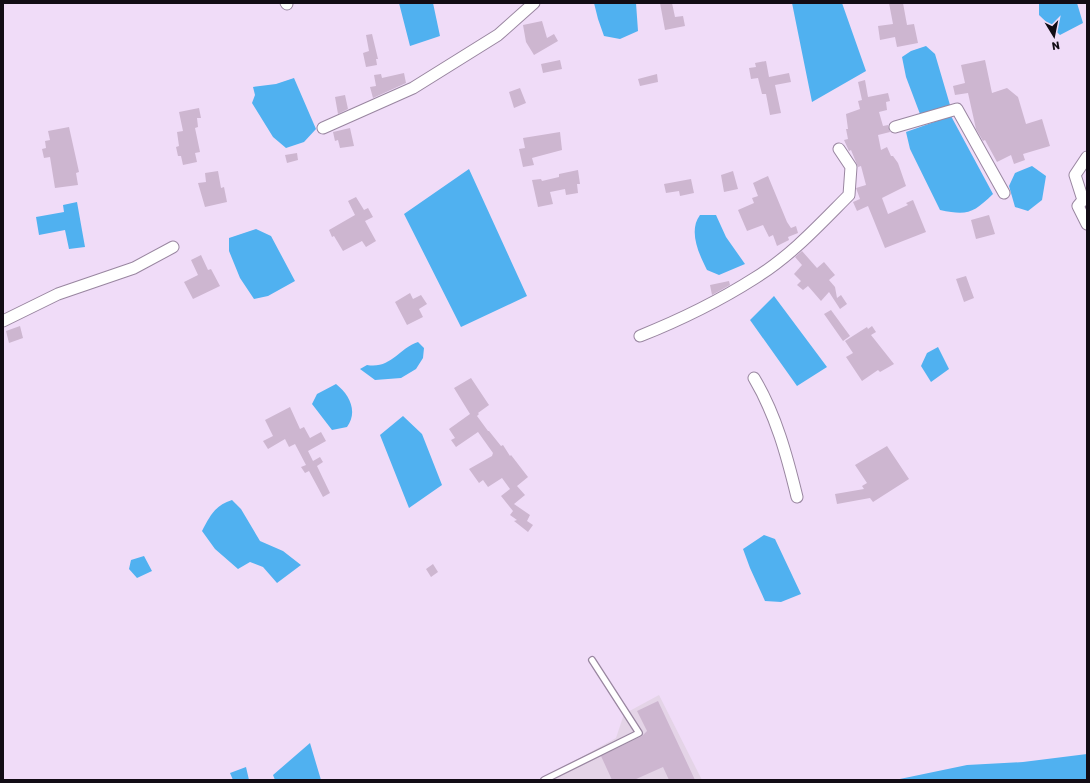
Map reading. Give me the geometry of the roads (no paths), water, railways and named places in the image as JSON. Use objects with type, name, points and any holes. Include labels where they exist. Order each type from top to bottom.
[{"type":"street","points":[[323,128],[413,88],[498,35],[534,3]]},
{"type":"street","points":[[895,127],[957,109],[1004,193]]},
{"type":"street","points":[[640,336],[682,319],[756,278],[801,242],[849,195],[851,167],[839,149]]},
{"type":"street","points":[[1087,157],[1075,175],[1083,200],[1078,206],[1087,224]]},
{"type":"street","points":[[3,321],[58,294],[134,268],[173,246]]},
{"type":"street","points":[[754,378],[771,412],[786,453],[797,497]]},
{"type":"lane","points":[[544,780],[639,733],[592,660]]},
{"type":"water","points":[[399,3],[433,3],[440,36],[410,46]]},
{"type":"water","points":[[594,3],[636,3],[638,31],[620,39],[604,36]]},
{"type":"water","points":[[792,3],[842,3],[866,71],[812,102]]},
{"type":"water","points":[[1039,3],[1077,3],[1083,23],[1060,35],[1039,15]]},
{"type":"water","points":[[926,46],[935,54],[950,105],[924,115],[920,114],[906,77],[902,57],[911,51]]},
{"type":"water","points":[[294,78],[316,129],[304,142],[286,148],[273,137],[252,103],[255,95],[253,87],[276,84]]},
{"type":"water","points":[[951,116],[993,194],[975,209],[964,213],[940,210],[910,149],[906,132]]},
{"type":"water","points":[[1032,166],[1046,176],[1042,200],[1028,211],[1015,207],[1009,186],[1015,173]]},
{"type":"water","points":[[469,169],[527,296],[461,327],[404,214]]},
{"type":"water","points":[[77,202],[85,247],[69,249],[65,230],[39,235],[36,217],[64,212],[63,205]]},
{"type":"water","points":[[700,215],[716,215],[726,237],[745,264],[719,275],[707,270],[698,250],[695,235],[695,228]]},
{"type":"water","points":[[256,229],[271,236],[295,281],[268,296],[254,299],[240,278],[229,251],[229,238]]},
{"type":"water","points":[[774,296],[827,367],[797,386],[750,320]]},
{"type":"water","points":[[418,342],[424,348],[423,358],[416,369],[401,378],[375,380],[360,369],[367,365],[382,364]]},
{"type":"water","points":[[938,347],[949,369],[931,382],[921,366],[927,353]]},
{"type":"water","points":[[336,384],[349,398],[352,416],[347,427],[332,430],[312,404],[317,394]]},
{"type":"water","points":[[403,416],[422,434],[442,485],[409,508],[380,435]]},
{"type":"water","points":[[232,500],[241,509],[260,541],[283,551],[301,565],[277,583],[263,567],[250,562],[238,569],[215,549],[202,531],[217,508]]},
{"type":"water","points":[[764,535],[775,539],[801,594],[781,602],[765,601],[743,549]]},
{"type":"water","points":[[144,556],[152,571],[137,578],[129,569],[131,560]]},
{"type":"water","points":[[310,743],[321,780],[275,780],[273,775]]},
{"type":"water","points":[[1087,754],[1087,780],[895,780],[967,765],[1023,762]]},
{"type":"water","points":[[246,767],[249,780],[233,780],[230,773]]}]
